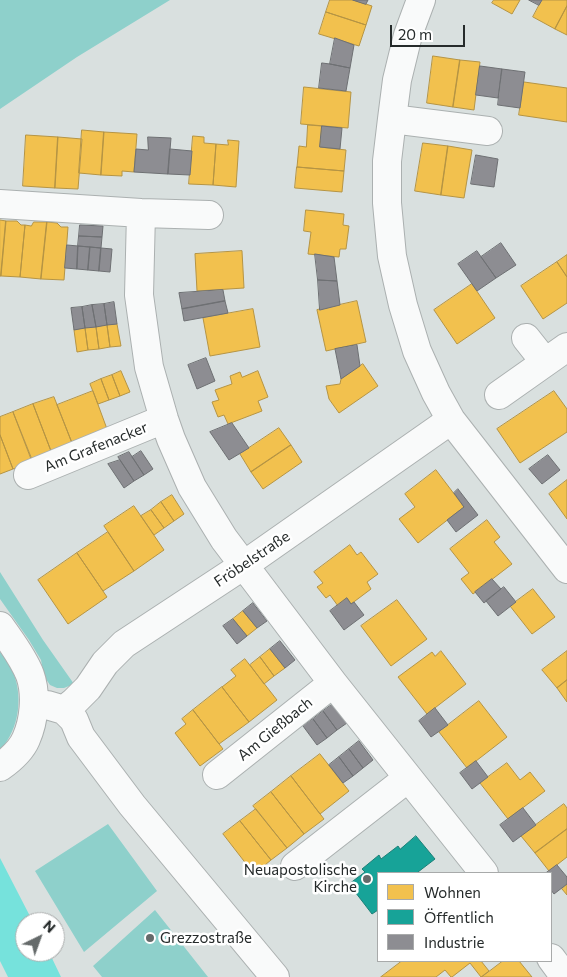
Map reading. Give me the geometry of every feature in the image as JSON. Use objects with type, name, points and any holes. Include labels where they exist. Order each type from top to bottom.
[{"type":"street","points":[[421,0],[408,35],[397,80],[387,170],[387,204],[392,256],[403,305],[418,351],[436,393],[455,426],[567,569]]},
{"type":"street","points":[[392,119],[488,131]]},
{"type":"street","points":[[0,204],[140,213],[210,215]]},
{"type":"street","name":"Am Grafenacker","points":[[140,213],[139,295],[149,368],[164,419],[192,487],[224,539],[244,565]]},
{"type":"street","points":[[499,395],[556,355],[526,338]]},
{"type":"street","name":"Am Grafenacker","points":[[28,474],[164,419]]},
{"type":"street","name":"Fröbelstraße","points":[[64,710],[88,688],[105,664],[124,644],[455,426]]},
{"type":"street","points":[[244,565],[333,683],[483,872]]},
{"type":"street","points":[[0,626],[22,658],[30,676],[34,705],[26,741],[12,759],[0,767]]},
{"type":"street","name":"Am Gießbach","points":[[217,775],[333,683]]},
{"type":"street","points":[[34,705],[50,705],[64,710],[74,720],[81,737],[152,830],[275,977]]},
{"type":"street","points":[[295,866],[408,778]]},
{"type":"street","points":[[552,959],[565,977]]},
{"type":"shaded area","points":[[0,0],[170,0],[77,57],[0,109]]},
{"type":"shaded area","points":[[0,572],[43,640],[74,684],[64,688],[57,688],[50,685],[44,676],[41,660],[0,599]]},
{"type":"shaded area","points":[[0,652],[10,666],[15,678],[19,699],[16,721],[12,732],[0,750]]},
{"type":"shaded area","name":"Grezzostraße","points":[[108,824],[157,891],[84,952],[65,921],[65,912],[60,912],[35,871]]},
{"type":"shaded area","points":[[0,858],[28,912],[15,912],[15,962],[54,962],[61,977],[8,977],[0,961]]},
{"type":"shaded area","name":"Grezzostraße","points":[[155,910],[208,977],[102,977],[93,966]]},
{"type":"building: Wohnen","points":[[330,0],[353,0],[372,6],[366,25],[326,12]]},
{"type":"building: Wohnen","points":[[494,0],[520,0],[512,14],[492,3]]},
{"type":"building: Wohnen","points":[[542,0],[567,0],[567,6],[555,29],[533,17]]},
{"type":"building: Wohnen","points":[[567,6],[567,35],[555,29]]},
{"type":"building: Wohnen","points":[[326,12],[366,25],[359,46],[319,34]]},
{"type":"building: Wohnen","points":[[433,56],[460,60],[453,107],[427,103]]},
{"type":"building: Wohnen","points":[[460,60],[480,62],[474,110],[453,107]]},
{"type":"building: Wohnen","points":[[524,82],[567,88],[567,122],[519,115]]},
{"type":"building: Wohnen","points":[[304,87],[351,92],[348,128],[301,124]]},
{"type":"building: Wohnen","points":[[308,125],[322,126],[320,147],[346,150],[344,171],[297,167],[299,146],[306,147]]},
{"type":"building: Wohnen","points":[[82,130],[104,132],[101,175],[79,173]]},
{"type":"building: Wohnen","points":[[104,132],[137,134],[134,172],[122,171],[122,176],[101,175]]},
{"type":"building: Wohnen","points":[[26,135],[58,137],[55,188],[23,186]]},
{"type":"building: Wohnen","points":[[193,136],[204,137],[204,143],[216,144],[213,185],[189,184]]},
{"type":"building: Wohnen","points":[[58,137],[82,139],[78,189],[55,188]]},
{"type":"building: Wohnen","points":[[228,140],[239,141],[236,187],[213,185],[216,144],[228,145]]},
{"type":"building: Wohnen","points":[[423,143],[448,146],[441,195],[415,191]]},
{"type":"building: Wohnen","points":[[448,146],[472,150],[464,198],[441,195]]},
{"type":"building: Wohnen","points":[[297,167],[344,171],[342,192],[295,188]]},
{"type":"building: Wohnen","points":[[306,210],[344,214],[343,225],[349,226],[346,249],[340,249],[339,257],[308,254],[311,232],[304,231]]},
{"type":"building: Wohnen","points":[[0,220],[6,221],[1,276],[0,276]]},
{"type":"building: Wohnen","points":[[6,221],[17,221],[21,225],[25,225],[20,277],[1,276]]},
{"type":"building: Wohnen","points":[[34,222],[47,222],[41,279],[20,277],[25,225],[31,226]]},
{"type":"building: Wohnen","points":[[47,222],[57,223],[61,227],[68,227],[64,280],[41,279]]},
{"type":"building: Wohnen","points":[[242,251],[244,288],[197,291],[195,254]]},
{"type":"building: Wohnen","points":[[567,255],[567,277],[557,262]]},
{"type":"building: Wohnen","points":[[557,262],[567,277],[567,303],[543,319],[521,286]]},
{"type":"building: Wohnen","points":[[472,284],[495,318],[457,344],[434,310]]},
{"type":"building: Wohnen","points":[[357,301],[366,342],[326,351],[317,310]]},
{"type":"building: Wohnen","points":[[253,309],[260,347],[210,356],[203,318]]},
{"type":"building: Wohnen","points":[[117,324],[121,346],[110,347],[107,325]]},
{"type":"building: Wohnen","points":[[107,325],[110,347],[99,349],[96,327]]},
{"type":"building: Wohnen","points":[[96,327],[99,349],[88,350],[85,328]]},
{"type":"building: Wohnen","points":[[85,328],[88,350],[77,352],[74,330]]},
{"type":"building: Wohnen","points":[[363,364],[378,386],[339,413],[329,399],[326,386],[340,384],[341,379]]},
{"type":"building: Wohnen","points":[[121,371],[130,392],[120,396],[112,375]]},
{"type":"building: Wohnen","points":[[258,371],[268,397],[258,401],[262,411],[228,424],[224,415],[218,417],[212,402],[219,400],[215,390],[232,384],[230,376],[240,372],[242,377]]},
{"type":"building: Wohnen","points":[[112,375],[120,396],[109,400],[101,379]]},
{"type":"building: Wohnen","points":[[101,379],[109,400],[98,404],[90,384]]},
{"type":"building: Wohnen","points":[[93,391],[107,429],[72,443],[57,405]]},
{"type":"building: Wohnen","points":[[554,391],[567,409],[567,432],[520,463],[497,429]]},
{"type":"building: Wohnen","points":[[54,397],[72,443],[51,451],[33,404]]},
{"type":"building: Wohnen","points":[[33,404],[51,451],[31,459],[13,412]]},
{"type":"building: Wohnen","points":[[13,412],[33,462],[13,469],[0,435],[0,417]]},
{"type":"building: Wohnen","points":[[279,428],[291,445],[251,472],[240,454]]},
{"type":"building: Wohnen","points":[[0,435],[13,469],[0,474]]},
{"type":"building: Wohnen","points":[[291,445],[302,462],[263,489],[251,472]]},
{"type":"building: Wohnen","points":[[436,470],[464,507],[418,543],[399,519],[415,507],[405,494]]},
{"type":"building: Wohnen","points":[[567,480],[567,519],[549,494]]},
{"type":"building: Wohnen","points":[[172,495],[184,514],[174,521],[161,502]]},
{"type":"building: Wohnen","points":[[161,502],[174,521],[164,528],[151,510]]},
{"type":"building: Wohnen","points":[[134,506],[164,550],[134,571],[104,526]]},
{"type":"building: Wohnen","points":[[151,510],[164,528],[154,535],[141,516]]},
{"type":"building: Wohnen","points":[[487,520],[500,537],[494,542],[512,564],[473,594],[461,579],[469,573],[450,549]]},
{"type":"building: Wohnen","points":[[108,532],[134,571],[103,591],[77,553]]},
{"type":"building: Wohnen","points":[[350,545],[357,555],[361,552],[378,574],[367,582],[371,589],[351,604],[347,598],[338,606],[330,595],[326,598],[317,587],[323,583],[314,572]]},
{"type":"building: Wohnen","points":[[77,553],[107,597],[68,624],[38,580]]},
{"type":"building: Wohnen","points":[[533,589],[555,617],[532,634],[510,606]]},
{"type":"building: Wohnen","points":[[397,600],[427,639],[391,666],[361,626]]},
{"type":"building: Wohnen","points":[[243,611],[257,628],[247,636],[233,619]]},
{"type":"building: Wohnen","points":[[270,649],[285,668],[274,676],[260,657]]},
{"type":"building: Wohnen","points":[[441,651],[466,684],[427,714],[398,677],[432,652],[435,656]]},
{"type":"building: Wohnen","points":[[567,651],[567,680],[557,688],[542,670]]},
{"type":"building: Wohnen","points":[[260,657],[274,676],[264,684],[250,665]]},
{"type":"building: Wohnen","points":[[245,659],[277,700],[249,722],[222,687],[236,676],[231,670]]},
{"type":"building: Wohnen","points":[[567,680],[567,702],[557,688]]},
{"type":"building: Wohnen","points":[[222,687],[249,722],[219,744],[193,710]]},
{"type":"building: Wohnen","points":[[479,701],[507,737],[467,768],[439,732]]},
{"type":"building: Wohnen","points":[[193,710],[223,749],[200,766],[175,733],[186,724],[182,719]]},
{"type":"building: Wohnen","points":[[320,754],[349,791],[320,814],[291,776]]},
{"type":"building: Wohnen","points":[[507,763],[520,780],[530,772],[545,791],[508,819],[480,783]]},
{"type":"building: Wohnen","points":[[291,776],[324,819],[304,834],[271,792]]},
{"type":"building: Wohnen","points":[[271,792],[304,834],[287,848],[253,806]]},
{"type":"building: Wohnen","points":[[564,804],[567,808],[567,829],[535,853],[521,836]]},
{"type":"building: Wohnen","points":[[256,809],[287,848],[271,860],[240,821]]},
{"type":"building: Wohnen","points":[[240,821],[271,860],[254,874],[223,834]]},
{"type":"building: Wohnen","points":[[567,829],[567,857],[549,871],[535,853]]},
{"type":"building: Wohnen","points":[[567,884],[567,895],[562,889]]},
{"type":"building: Wohnen","points":[[401,962],[482,962],[489,971],[481,977],[470,963],[452,977],[445,970],[436,977],[381,977]]},
{"type":"building: Wohnen","points":[[502,962],[520,962],[532,977],[482,977]]},
{"type":"building: Öffentlich","name":"Neuapostolische Kirche","points":[[416,836],[435,859],[418,872],[377,872],[377,911],[372,914],[349,884],[365,872],[362,869],[379,855],[381,859],[398,846],[400,849]]},
{"type":"building: Industrie","points":[[353,0],[368,0],[366,4]]},
{"type":"building: Industrie","points":[[529,0],[542,0],[539,5]]},
{"type":"building: Industrie","points":[[335,38],[354,45],[350,68],[330,64]]},
{"type":"building: Industrie","points":[[322,63],[350,68],[346,91],[319,88]]},
{"type":"building: Industrie","points":[[480,66],[502,69],[498,98],[476,95]]},
{"type":"building: Industrie","points":[[502,69],[525,72],[520,108],[498,105]]},
{"type":"building: Industrie","points":[[322,126],[342,128],[340,149],[320,147]]},
{"type":"building: Industrie","points":[[148,137],[171,138],[168,174],[134,172],[136,149],[148,150]]},
{"type":"building: Industrie","points":[[170,149],[192,151],[190,175],[168,174]]},
{"type":"building: Industrie","points":[[476,155],[498,159],[494,187],[471,184]]},
{"type":"building: Industrie","points":[[80,225],[103,226],[102,237],[79,236]]},
{"type":"building: Industrie","points":[[79,236],[102,237],[101,248],[78,246]]},
{"type":"building: Industrie","points":[[501,243],[516,265],[496,278],[481,257]]},
{"type":"building: Industrie","points":[[67,245],[78,246],[77,269],[65,268]]},
{"type":"building: Industrie","points":[[78,246],[90,247],[88,270],[77,269]]},
{"type":"building: Industrie","points":[[90,247],[101,248],[99,271],[88,270]]},
{"type":"building: Industrie","points":[[101,248],[112,249],[110,272],[99,271]]},
{"type":"building: Industrie","points":[[477,251],[496,278],[477,291],[458,264]]},
{"type":"building: Industrie","points":[[315,254],[334,257],[337,281],[318,280]]},
{"type":"building: Industrie","points":[[318,280],[337,281],[340,305],[320,310]]},
{"type":"building: Industrie","points":[[223,290],[225,301],[182,309],[179,293]]},
{"type":"building: Industrie","points":[[225,301],[228,313],[184,321],[182,309]]},
{"type":"building: Industrie","points":[[114,302],[117,324],[107,325],[104,304]]},
{"type":"building: Industrie","points":[[104,304],[107,325],[96,327],[92,305]]},
{"type":"building: Industrie","points":[[92,305],[96,327],[85,328],[82,307]]},
{"type":"building: Industrie","points":[[82,307],[85,328],[74,330],[71,308]]},
{"type":"building: Industrie","points":[[357,345],[360,366],[341,379],[335,349]]},
{"type":"building: Industrie","points":[[206,358],[215,381],[197,389],[188,365]]},
{"type":"building: Industrie","points":[[232,423],[249,448],[229,460],[210,432]]},
{"type":"building: Industrie","points":[[141,451],[153,469],[144,475],[132,457]]},
{"type":"building: Industrie","points":[[129,452],[144,475],[134,481],[118,457]]},
{"type":"building: Industrie","points":[[548,455],[560,470],[542,484],[529,469]]},
{"type":"building: Industrie","points":[[120,460],[134,481],[124,488],[108,464]]},
{"type":"building: Industrie","points":[[458,489],[478,515],[456,532],[447,520],[464,507],[454,493]]},
{"type":"building: Industrie","points":[[492,579],[501,589],[484,603],[475,592]]},
{"type":"building: Industrie","points":[[504,587],[516,602],[498,616],[486,601]]},
{"type":"building: Industrie","points":[[347,598],[351,604],[354,602],[364,615],[344,630],[330,611]]},
{"type":"building: Industrie","points":[[253,603],[267,621],[257,628],[243,611]]},
{"type":"building: Industrie","points":[[233,619],[247,636],[237,644],[223,626]]},
{"type":"building: Industrie","points":[[280,641],[295,660],[285,668],[270,649]]},
{"type":"building: Industrie","points":[[333,704],[347,723],[337,730],[323,711]]},
{"type":"building: Industrie","points":[[435,708],[448,725],[431,737],[419,721]]},
{"type":"building: Industrie","points":[[323,711],[337,730],[327,738],[313,719]]},
{"type":"building: Industrie","points":[[313,719],[327,738],[317,745],[303,726]]},
{"type":"building: Industrie","points":[[359,741],[373,760],[363,768],[349,749]]},
{"type":"building: Industrie","points":[[349,749],[363,768],[353,776],[339,757]]},
{"type":"building: Industrie","points":[[339,757],[353,776],[343,783],[329,765]]},
{"type":"building: Industrie","points":[[476,761],[488,777],[472,789],[460,773]]},
{"type":"building: Industrie","points":[[523,808],[536,825],[513,842],[500,825]]},
{"type":"building: Industrie","points":[[557,865],[567,877],[567,884],[554,894],[552,891],[552,872],[547,872]]},
{"type":"place","name":"Neuapostolische Kirche","points":[[367,879]]},
{"type":"place","name":"Grezzostraße","points":[[150,938]]}]
